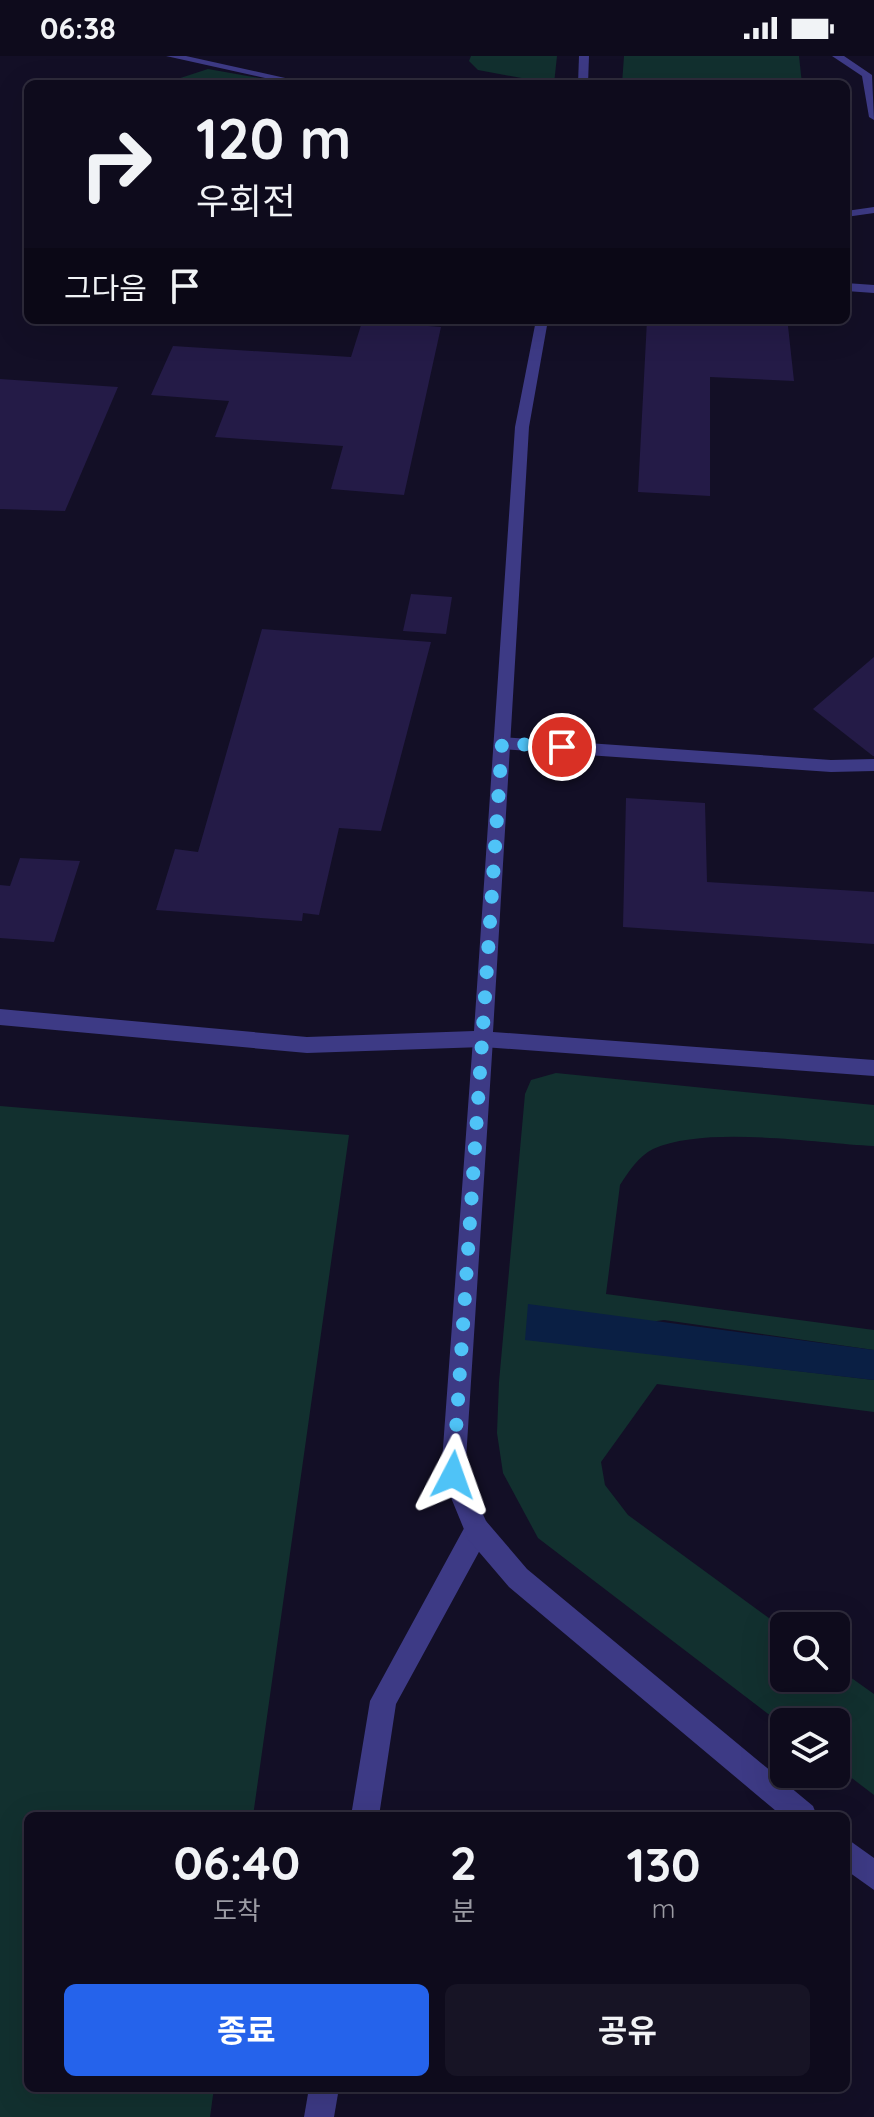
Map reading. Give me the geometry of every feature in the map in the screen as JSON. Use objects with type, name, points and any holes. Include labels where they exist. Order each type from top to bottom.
[{"type":"street","points":[[171,56],[288,80]]},
{"type":"street","points":[[583,80],[584,56]]},
{"type":"street","points":[[837,56],[867,75],[874,117]]},
{"type":"street","points":[[850,213],[874,210]]},
{"type":"street","points":[[850,287],[874,289]]},
{"type":"street","points":[[541,324],[522,427],[453,1475],[477,1530],[518,1578],[798,1812]]},
{"type":"street","points":[[502,743],[831,766],[874,765]]},
{"type":"street","points":[[0,1017],[307,1045],[483,1039],[874,1068]]},
{"type":"street","points":[[366,1812],[383,1701],[477,1530]]},
{"type":"street","points":[[850,1855],[874,1876]]},
{"type":"street","points":[[319,2117],[323,2092]]},
{"type":"green space","points":[[471,56],[557,56],[554,80],[532,80],[478,70],[469,61]]},
{"type":"green space","points":[[624,56],[799,56],[802,80],[622,80]]},
{"type":"green space","points":[[208,69],[265,79],[256,80],[174,80]]},
{"type":"green space","points":[[556,1073],[874,1105],[874,1146],[731,1137],[675,1142],[648,1152],[620,1185],[606,1294],[874,1330],[874,1350],[664,1320],[525,1339],[874,1380],[874,1412],[657,1384],[601,1462],[605,1485],[628,1515],[770,1619],[770,1692],[850,1692],[850,1677],[874,1694],[874,1795],[850,1777],[850,1708],[770,1708],[770,1715],[538,1538],[503,1473],[497,1433],[499,1382],[525,1094],[531,1080]]},
{"type":"green space","points":[[0,1106],[349,1135],[254,1812],[24,1812],[24,2092],[213,2092],[210,2117],[0,2117]]},
{"type":"water","points":[[528,1304],[874,1350],[874,1380],[525,1340]]},
{"type":"building","points":[[361,324],[441,327],[404,495],[331,489],[343,446],[215,437],[229,401],[151,395],[173,346],[351,357]]},
{"type":"building","points":[[647,324],[788,326],[794,381],[710,377],[710,496],[638,492]]},
{"type":"building","points":[[0,379],[118,387],[65,511],[0,509]]},
{"type":"building","points":[[411,594],[452,597],[446,634],[403,631]]},
{"type":"building","points":[[262,629],[431,642],[381,831],[339,828],[319,915],[303,913],[302,921],[156,910],[175,849],[198,852]]},
{"type":"building","points":[[874,657],[874,756],[873,756],[813,709]]},
{"type":"building","points":[[626,798],[705,803],[707,882],[874,892],[874,944],[623,927]]},
{"type":"building","points":[[20,858],[80,861],[54,942],[0,938],[0,885],[10,886]]},
{"type":"route","points":[[453,1475],[502,743],[562,747]]}]
